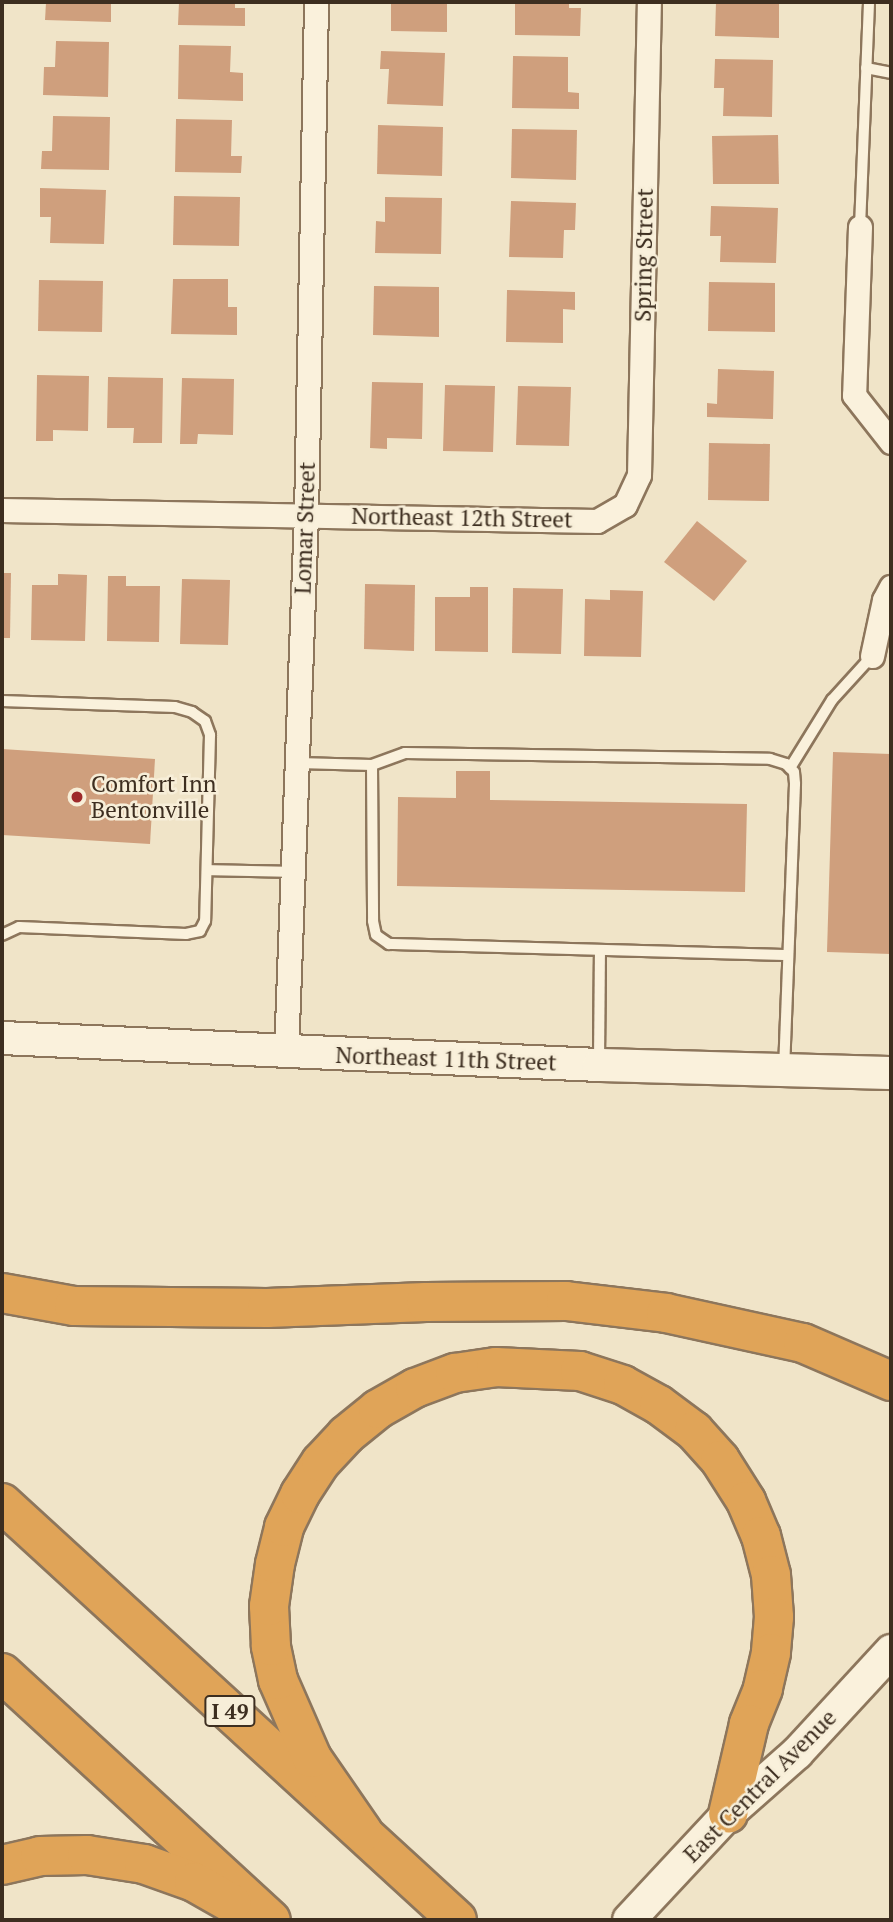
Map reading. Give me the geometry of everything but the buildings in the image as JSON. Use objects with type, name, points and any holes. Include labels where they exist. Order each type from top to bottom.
[{"type":"highway","points":[[2,1293],[74,1306],[267,1308],[426,1301],[566,1301],[666,1313],[803,1342],[891,1381]]},
{"type":"highway","points":[[363,1832],[312,1758],[278,1680],[271,1646],[269,1606],[284,1527],[300,1494],[321,1462],[346,1435],[378,1409],[415,1388],[455,1373],[495,1367],[580,1371],[623,1385],[659,1405],[694,1431],[720,1460],[746,1501],[761,1536],[771,1575],[774,1617],[771,1653],[763,1689],[749,1724],[728,1814]]},
{"type":"highway","name":"I 49","points":[[2,1503],[457,1920]]},
{"type":"highway","points":[[2,1672],[271,1920]]},
{"type":"highway","points":[[2,1865],[40,1856],[75,1856],[144,1864],[194,1882],[260,1920]]},
{"type":"street","name":"Lomar Street","points":[[286,1053],[306,515],[316,2]]},
{"type":"street","name":"Spring Street","points":[[625,505],[639,475],[649,2]]},
{"type":"street","points":[[860,227],[854,395],[891,442]]},
{"type":"street","name":"Northeast 12th Street","points":[[2,510],[597,521],[625,505]]},
{"type":"street","points":[[872,656],[884,600],[891,587]]},
{"type":"street","name":"Northeast 11th Street","points":[[2,1038],[286,1053],[891,1073]]},
{"type":"street","name":"East Central Avenue","points":[[629,1920],[728,1814],[797,1753],[891,1651]]},
{"type":"lane","points":[[860,227],[869,2]]},
{"type":"lane","points":[[866,68],[891,73]]},
{"type":"lane","points":[[790,768],[832,700],[872,656]]},
{"type":"lane","points":[[2,701],[175,707],[192,712],[205,721],[210,735],[205,921],[200,931],[187,934],[19,927],[2,935]]},
{"type":"lane","points":[[298,763],[372,765],[405,753],[770,759],[790,768],[795,784],[784,1069]]},
{"type":"lane","points":[[372,765],[373,921],[376,935],[388,944],[788,955]]},
{"type":"lane","points":[[207,870],[293,872]]},
{"type":"lane","points":[[599,1065],[600,950]]},
{"type":"place","name":"Comfort Inn Bentonville","points":[[77,797]]}]
